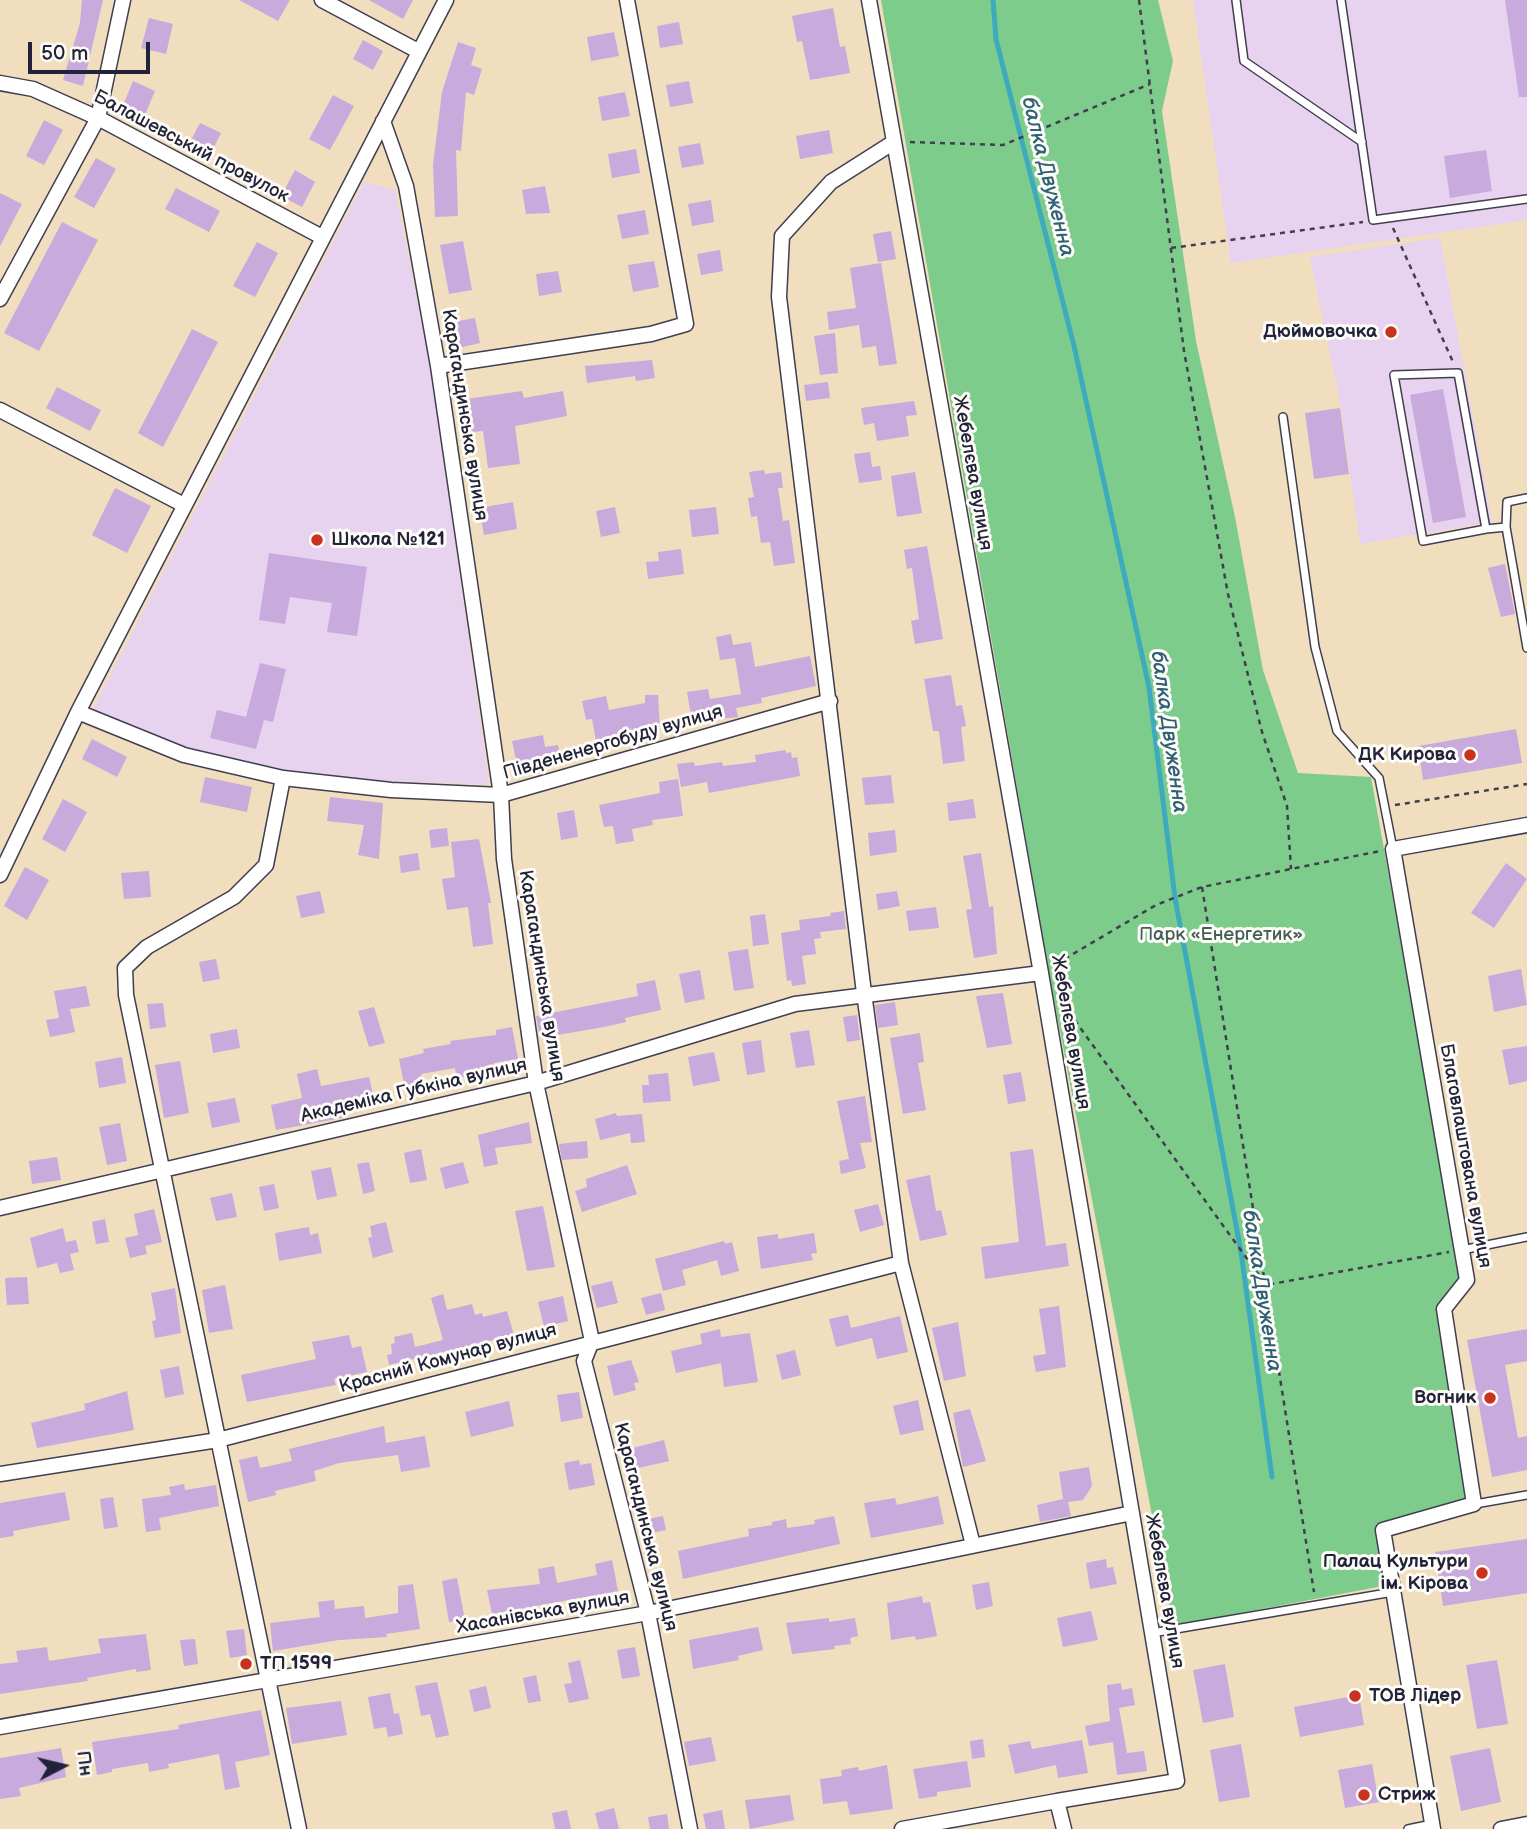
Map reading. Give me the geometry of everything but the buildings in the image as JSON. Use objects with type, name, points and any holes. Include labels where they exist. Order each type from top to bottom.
[{"type":"street","points":[[0,299],[98,118],[123,0]]},
{"type":"street","points":[[322,0],[418,51]]},
{"type":"street","points":[[0,875],[78,712],[321,237],[446,0]]},
{"type":"street","points":[[438,366],[650,334],[686,324],[627,0]]},
{"type":"street","name":"Жебелєва вулиця","points":[[869,0],[1041,973],[1177,1781],[1058,1801]]},
{"type":"street","name":"Балашевський провулок","points":[[0,83],[33,89],[98,118],[321,237]]},
{"type":"street","name":"Карагандинська вулиця","points":[[383,121],[405,186],[438,366],[501,795],[503,859],[536,1083],[592,1341],[584,1361],[648,1613],[691,1829]]},
{"type":"street","points":[[894,142],[831,182],[782,236],[779,297],[864,993],[901,1263],[973,1545]]},
{"type":"street","points":[[0,410],[184,505]]},
{"type":"street","name":"Південенергобуду вулиця","points":[[78,712],[184,755],[283,778],[391,790],[501,795],[830,701]]},
{"type":"street","points":[[283,778],[266,865],[234,897],[148,947],[125,968],[126,995],[299,1829]]},
{"type":"street","points":[[1393,849],[1527,825]]},
{"type":"street","name":"Благовлаштована вулиця","points":[[1393,849],[1467,1280],[1444,1309],[1474,1504]]},
{"type":"street","name":"Академіка Губкіна вулиця","points":[[0,1208],[536,1083],[795,1004],[864,993],[1041,973]]},
{"type":"street","name":"Красний Комунар вулиця","points":[[0,1474],[218,1440],[901,1263]]},
{"type":"street","points":[[1433,1827],[1383,1530],[1474,1504]]},
{"type":"street","name":"Хасанівська вулиця","points":[[0,1727],[269,1682],[648,1613],[1132,1513]]},
{"type":"street","points":[[902,1829],[1058,1801],[1064,1829]]},
{"type":"street","points":[[1501,1829],[1527,1824]]},
{"type":"lane","points":[[1236,0],[1244,61],[1362,142]]},
{"type":"lane","points":[[1341,0],[1373,220],[1527,199]]},
{"type":"lane","points":[[1486,528],[1458,373],[1394,375],[1423,541],[1486,528],[1506,527]]},
{"type":"lane","points":[[1283,417],[1315,647],[1338,731],[1379,778],[1393,849]]},
{"type":"lane","points":[[1527,498],[1507,502],[1506,527],[1527,648]]},
{"type":"lane","points":[[1461,1250],[1527,1237]]},
{"type":"lane","points":[[1474,1504],[1527,1495]]},
{"type":"lane","points":[[1152,1633],[1394,1592]]},
{"type":"lane","points":[[1408,1829],[1433,1827]]},
{"type":"path","points":[[1139,0],[1184,351],[1228,594],[1262,732],[1287,806],[1291,869]]},
{"type":"path","points":[[894,142],[1003,145],[1150,83]]},
{"type":"path","points":[[1389,218],[1458,373]]},
{"type":"path","points":[[1171,248],[1373,220]]},
{"type":"path","points":[[1385,806],[1527,784]]},
{"type":"path","points":[[1041,973],[1156,905],[1202,887],[1393,849]]},
{"type":"path","points":[[1202,887],[1317,1605]]},
{"type":"path","points":[[1057,996],[1266,1285]]},
{"type":"path","points":[[1266,1285],[1461,1250]]},
{"type":"shaded area","points":[[1193,0],[1527,0],[1527,220],[1231,263]]},
{"type":"shaded area","name":"Школа №121","points":[[364,182],[395,190],[431,369],[489,784],[391,782],[284,771],[184,749],[92,711]]},
{"type":"shaded area","name":"Дюймовочка","points":[[1440,238],[1492,522],[1360,544],[1341,407],[1310,257]]},
{"type":"green space","name":"Парк «Енергетик»","points":[[881,0],[1158,0],[1173,61],[1162,111],[1196,341],[1235,517],[1263,670],[1298,773],[1371,777],[1461,1278],[1440,1307],[1469,1501],[1379,1527],[1388,1585],[1173,1626],[1049,973]]},
{"type":"waterway","name":"балка Двуженна","points":[[993,0],[996,39],[1074,346],[1149,687],[1175,898],[1241,1252],[1272,1477]]},
{"type":"place","name":"Дюймовочка","points":[[1391,332]]},
{"type":"place","name":"Школа №121","points":[[317,540]]},
{"type":"place","name":"ДК Кирова","points":[[1470,755]]},
{"type":"place","name":"Вогник","points":[[1490,1398]]},
{"type":"place","name":"Палац Культури ім. Кірова","points":[[1482,1573]]},
{"type":"place","name":"ТП 1599","points":[[246,1664]]},
{"type":"place","name":"ТОВ Лідер","points":[[1355,1696]]},
{"type":"place","name":"Стриж","points":[[1364,1795]]}]
